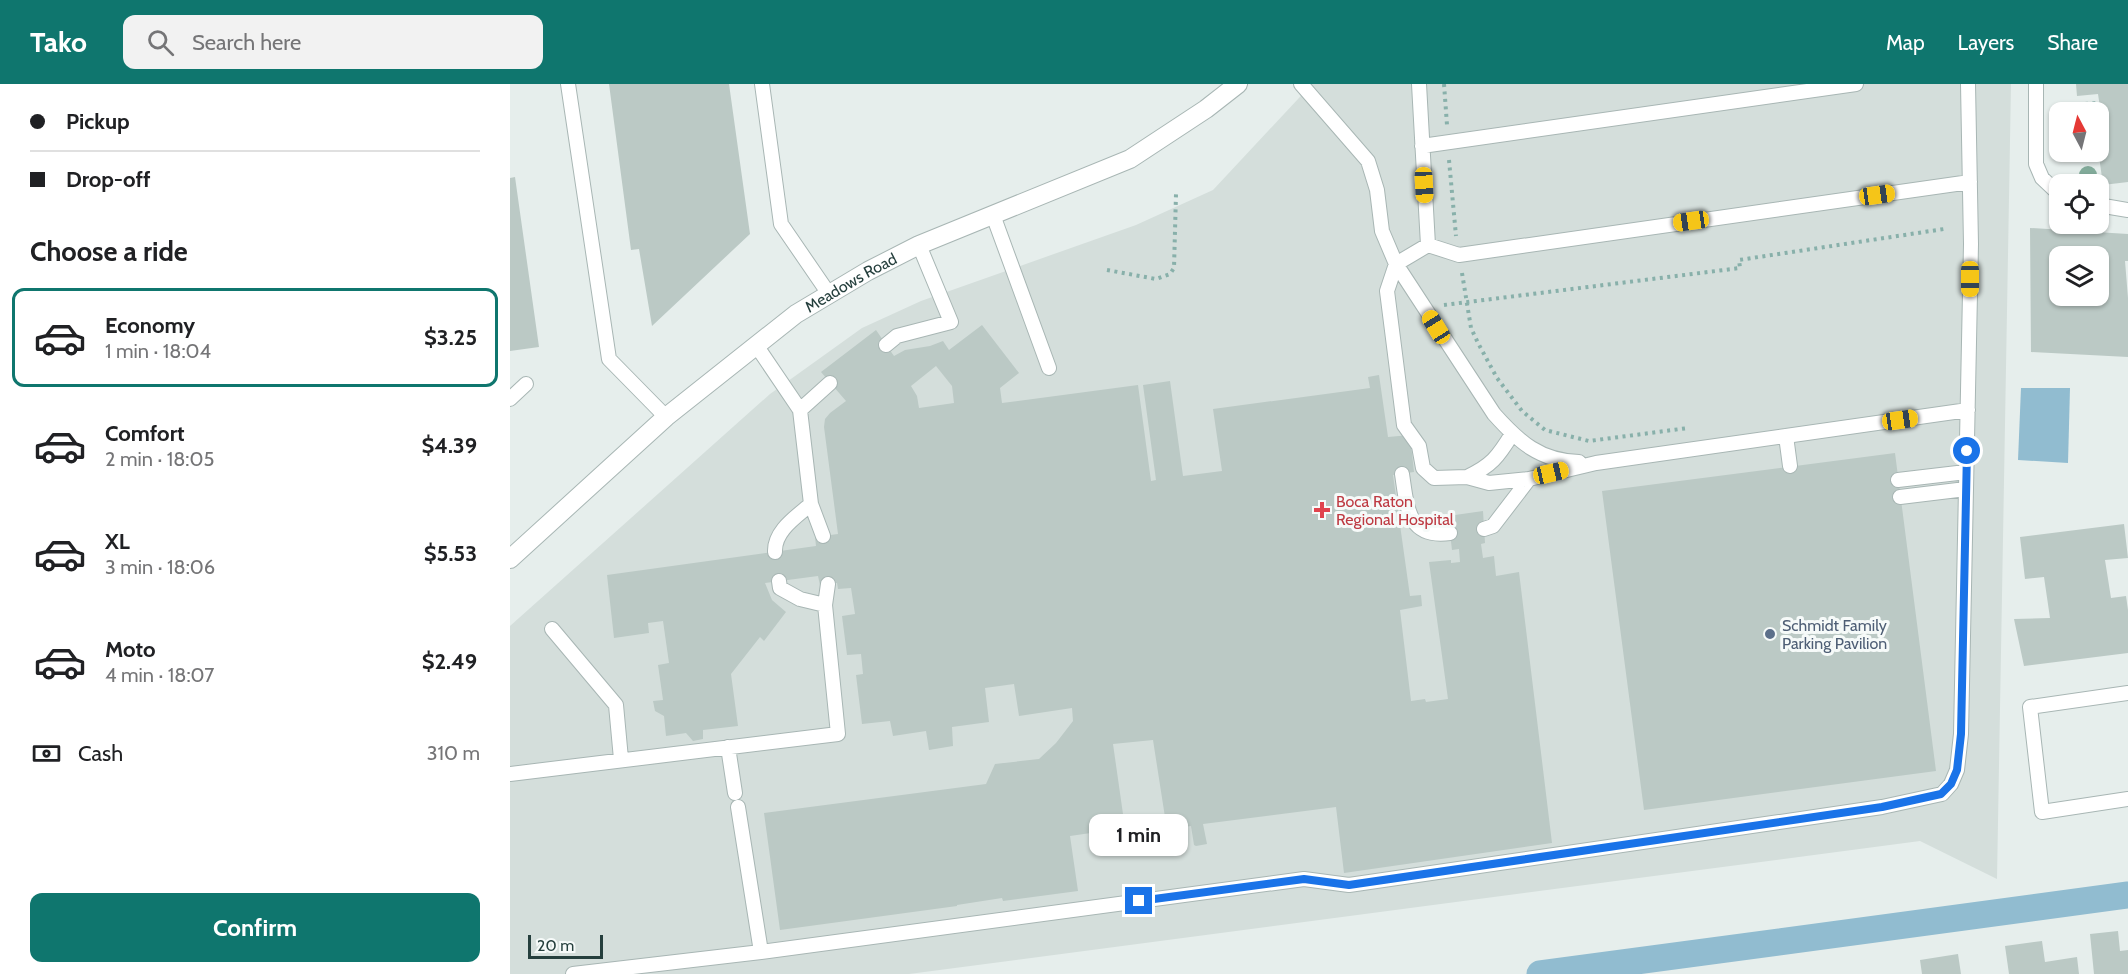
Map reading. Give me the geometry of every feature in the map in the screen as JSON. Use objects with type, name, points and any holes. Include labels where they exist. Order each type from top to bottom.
[{"type":"street","name":"Meadows Road","points":[[510,559],[666,417],[796,314],[919,245],[1130,159],[1206,109],[1238,84]]},
{"type":"lane","points":[[568,84],[609,359],[666,417]]},
{"type":"lane","points":[[762,84],[781,224],[829,294]]},
{"type":"lane","points":[[1301,84],[1368,161],[1377,190],[1382,231],[1396,264],[1494,414],[1512,435],[1536,453],[1563,462],[1596,463]]},
{"type":"lane","points":[[1419,84],[1428,245]]},
{"type":"lane","points":[[1422,146],[1781,89],[1856,84]]},
{"type":"lane","points":[[573,974],[761,952],[1304,879],[1349,885],[1871,808],[1941,794],[1951,784],[1957,770],[1961,734],[1971,244],[1968,84]]},
{"type":"lane","points":[[2036,84],[2036,164],[2042,178],[2049,185]]},
{"type":"lane","points":[[1968,410],[1596,463],[1529,479],[1490,483],[1467,477],[1434,478],[1423,468],[1419,446],[1401,431],[1387,291],[1396,264],[1428,245],[1459,255],[1970,182]]},
{"type":"lane","points":[[2109,207],[2128,210]]},
{"type":"lane","points":[[993,215],[1049,368]]},
{"type":"lane","points":[[886,345],[897,336],[951,322],[919,245]]},
{"type":"lane","points":[[756,345],[800,411],[811,504],[823,536]]},
{"type":"lane","points":[[800,411],[830,383]]},
{"type":"lane","points":[[510,399],[526,384]]},
{"type":"lane","points":[[1467,477],[1493,462],[1512,435]]},
{"type":"lane","points":[[1786,436],[1790,466]]},
{"type":"lane","points":[[1898,480],[1966,472]]},
{"type":"lane","points":[[1402,474],[1408,509],[1416,525],[1429,534],[1450,533]]},
{"type":"lane","points":[[1484,529],[1493,526],[1529,479]]},
{"type":"lane","points":[[1900,497],[1966,489]]},
{"type":"lane","points":[[775,552],[775,545],[783,528],[811,504]]},
{"type":"lane","points":[[780,581],[780,588],[800,599],[825,605]]},
{"type":"lane","points":[[510,774],[838,734],[825,605],[828,584]]},
{"type":"lane","points":[[552,629],[615,705],[621,759]]},
{"type":"lane","points":[[2128,693],[2030,707],[2042,812],[2128,799]]},
{"type":"lane","points":[[728,747],[761,952]]},
{"type":"path","points":[[1444,84],[1450,193],[1472,328],[1497,378],[1522,411],[1545,430],[1589,441],[1691,428]]},
{"type":"path","points":[[2036,107],[2049,106]]},
{"type":"path","points":[[1107,270],[1155,279],[1170,274],[1174,268],[1176,194]]},
{"type":"path","points":[[1423,307],[1740,268],[1739,260],[1944,229]]},
{"type":"shaded area","name":"Boca Raton Regional Hospital","points":[[1312,84],[2011,84],[1997,879],[1920,841],[909,974],[510,974],[510,626],[770,394],[862,328],[921,301],[1136,225],[1213,190]]},
{"type":"water","points":[[2021,388],[2070,388],[2068,463],[2018,460]]},
{"type":"building","points":[[609,84],[729,84],[750,234],[652,326],[639,249],[631,250]]},
{"type":"building","points":[[2076,84],[2128,84],[2128,182],[2109,184],[2109,174],[2101,174],[2100,162],[2109,162],[2109,102],[2099,102],[2098,94],[2077,96]]},
{"type":"building","points":[[515,177],[539,347],[510,351],[510,178]]},
{"type":"building","points":[[2030,228],[2049,229],[2049,234],[2128,234],[2128,261],[2125,261],[2128,298],[2128,357],[2031,352]]},
{"type":"building","name":"Boca Raton Regional Hospital","points":[[982,325],[1019,373],[1000,388],[1002,403],[1138,385],[1151,481],[1156,480],[1143,385],[1170,381],[1183,476],[1222,471],[1213,409],[1370,388],[1368,377],[1379,375],[1388,437],[1410,435],[1414,472],[1393,475],[1410,596],[1421,595],[1422,606],[1400,610],[1411,701],[1425,699],[1426,702],[1448,699],[1429,562],[1451,560],[1451,563],[1460,562],[1459,549],[1452,550],[1448,516],[1483,511],[1485,543],[1481,544],[1483,558],[1494,556],[1496,576],[1519,572],[1552,843],[1344,873],[1336,807],[1203,824],[1207,844],[1196,846],[1191,826],[1167,830],[1153,740],[1113,744],[1125,828],[1070,836],[1078,891],[1003,901],[1002,898],[780,930],[764,813],[986,784],[995,764],[1039,759],[1056,743],[1073,721],[1072,708],[1019,716],[1014,684],[985,688],[989,722],[952,727],[953,746],[929,750],[926,731],[893,736],[890,721],[862,724],[856,675],[863,674],[861,654],[847,655],[842,616],[855,614],[851,588],[838,589],[837,583],[820,585],[818,576],[765,583],[772,600],[786,612],[764,641],[760,637],[731,674],[738,726],[703,730],[703,739],[693,741],[686,733],[666,736],[664,716],[655,711],[653,701],[663,700],[658,665],[669,663],[663,621],[648,623],[649,633],[614,638],[607,575],[816,546],[815,537],[838,534],[824,427],[825,419],[830,413],[846,401],[821,372],[876,330],[894,356],[905,350],[930,346],[943,341],[949,350]],"holes":[[[936,366],[952,386],[954,403],[919,408],[917,396],[911,386]]]},
{"type":"building","name":"Schmidt Family Parking Pavilion","points":[[1895,453],[1936,771],[1644,810],[1602,491]]},
{"type":"building","points":[[2124,524],[2128,558],[2105,560],[2111,598],[2126,596],[2128,653],[2024,666],[2014,619],[2050,618],[2044,577],[2025,579],[2020,537]]},
{"type":"building","points":[[2118,931],[2120,951],[2128,950],[2128,974],[2094,974],[2090,934]]},
{"type":"building","points":[[2042,941],[2045,962],[2077,957],[2079,974],[2009,974],[2005,946]]},
{"type":"building","points":[[1958,954],[1961,974],[1922,974],[1920,960]]},
{"type":"waterway","points":[[1540,974],[2128,895]]},
{"type":"place","name":"Boca Raton Regional Hospital","points":[[1322,510]]},
{"type":"place","name":"Schmidt Family Parking Pavilion","points":[[1770,634]]},
{"type":"route","points":[[1139,901],[1304,879],[1349,885],[1882,807],[1941,794],[1951,784],[1957,770],[1961,734],[1967,451]]}]
